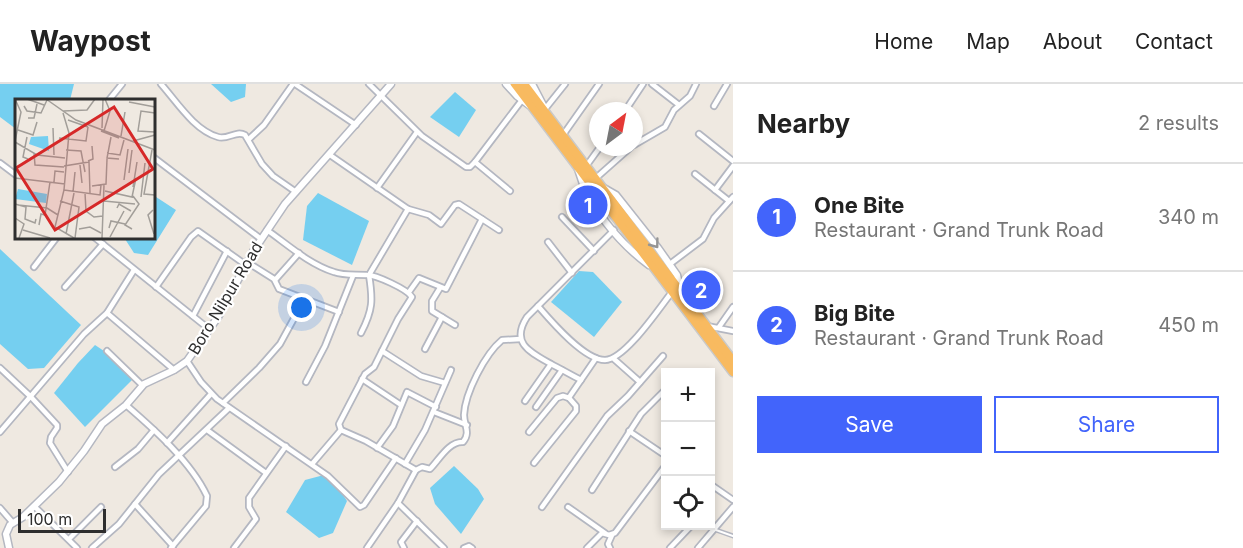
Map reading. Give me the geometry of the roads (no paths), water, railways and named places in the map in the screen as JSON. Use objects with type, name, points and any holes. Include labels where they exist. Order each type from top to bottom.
[{"type":"highway","points":[[514,84],[582,166],[655,269],[707,326],[733,361]]},
{"type":"highway","points":[[524,84],[564,135],[582,166],[596,178],[733,372]]},
{"type":"street","points":[[110,99],[122,84]]},
{"type":"street","points":[[161,84],[192,120],[206,131],[219,138],[228,138],[241,133],[249,139],[262,164],[273,176],[296,192]]},
{"type":"street","points":[[249,139],[264,125],[294,84],[356,125]]},
{"type":"street","points":[[369,84],[417,132],[462,165],[470,167],[522,100]]},
{"type":"street","name":"Boro Nilpur Road","points":[[13,523],[34,506],[68,472],[102,424],[126,405],[142,386],[174,370],[187,360],[218,317],[246,264],[285,204],[391,84]]},
{"type":"street","points":[[507,84],[532,107]]},
{"type":"street","points":[[532,84],[546,112],[565,84]]},
{"type":"street","points":[[564,135],[599,84]]},
{"type":"street","points":[[631,102],[643,84]]},
{"type":"street","points":[[652,84],[679,105]]},
{"type":"street","points":[[643,140],[660,131],[679,105],[690,96],[696,84]]},
{"type":"street","points":[[714,106],[727,84]]},
{"type":"street","points":[[377,188],[417,132]]},
{"type":"street","points":[[699,134],[733,164],[715,190]]},
{"type":"street","points":[[330,154],[408,209],[429,215],[439,224],[444,222],[457,204],[499,230]]},
{"type":"street","points":[[591,156],[582,166],[582,183],[587,193],[614,230],[639,257],[655,269]]},
{"type":"street","points":[[596,178],[621,156]]},
{"type":"street","points":[[154,158],[261,239]]},
{"type":"street","points":[[476,162],[510,191]]},
{"type":"street","points":[[0,163],[15,174]]},
{"type":"street","points":[[670,264],[703,239],[714,218],[731,199],[695,174]]},
{"type":"street","points":[[537,306],[568,338],[596,358],[605,360],[614,358],[626,349],[676,291],[677,275],[670,264],[616,195],[602,187]]},
{"type":"street","points":[[361,333],[372,309],[373,298],[369,274],[408,209]]},
{"type":"street","points":[[562,216],[594,251]]},
{"type":"street","points":[[409,292],[419,278],[446,289],[482,219]]},
{"type":"street","points":[[267,230],[322,268],[353,276],[369,274],[409,292],[412,297],[410,301],[398,319],[374,367],[366,372],[339,424],[341,430],[416,470]]},
{"type":"street","points":[[581,380],[530,352],[521,339],[522,324],[537,306],[614,230]]},
{"type":"street","points":[[156,286],[191,237],[198,231],[246,264],[275,280]]},
{"type":"street","points":[[34,267],[56,238]]},
{"type":"street","points":[[95,238],[209,329]]},
{"type":"street","points":[[548,242],[572,273]]},
{"type":"street","points":[[65,287],[103,244]]},
{"type":"street","points":[[193,316],[226,251]]},
{"type":"street","points":[[275,280],[289,267],[299,253]]},
{"type":"street","points":[[0,432],[84,334],[107,313],[134,270]]},
{"type":"street","points":[[306,382],[326,346],[353,276]]},
{"type":"street","points":[[275,280],[276,287],[339,312]]},
{"type":"street","points":[[440,288],[430,308],[455,325]]},
{"type":"street","points":[[223,403],[280,344],[290,330],[304,300]]},
{"type":"street","points":[[719,327],[733,307]]},
{"type":"street","points":[[107,313],[174,370]]},
{"type":"street","points":[[425,349],[442,317]]},
{"type":"street","points":[[707,326],[733,331]]},
{"type":"street","points":[[367,548],[398,503],[416,470],[422,467],[430,469],[454,443],[465,441],[467,425],[464,415],[469,392],[494,348],[502,340],[521,339]]},
{"type":"street","points":[[107,351],[142,386]]},
{"type":"street","points":[[382,351],[421,376],[446,383]]},
{"type":"street","points":[[542,507],[607,416],[663,356]]},
{"type":"street","points":[[569,398],[596,358]]},
{"type":"street","points":[[614,358],[640,382]]},
{"type":"street","points":[[187,360],[211,394],[312,464],[362,507],[396,458]]},
{"type":"street","points":[[525,401],[551,364]]},
{"type":"street","points":[[405,464],[435,409],[451,370]]},
{"type":"street","points":[[536,407],[562,370]]},
{"type":"street","points":[[1,372],[31,397],[57,425],[50,443],[68,472]]},
{"type":"street","points":[[363,379],[401,405]]},
{"type":"street","points":[[377,448],[393,426],[405,393],[409,391],[435,409],[467,425]]},
{"type":"street","points":[[167,443],[211,394]]},
{"type":"street","points":[[592,490],[641,414],[661,394]]},
{"type":"street","points":[[529,432],[557,398],[563,396],[569,398],[576,406],[576,411],[534,463]]},
{"type":"street","points":[[126,405],[167,443],[205,491],[208,502],[172,547],[135,504]]},
{"type":"street","points":[[92,548],[110,534],[159,474],[229,408]]},
{"type":"street","points":[[115,467],[138,449],[154,430]]},
{"type":"street","points":[[207,430],[266,473]]},
{"type":"street","points":[[312,464],[341,430]]},
{"type":"street","points":[[629,431],[661,453]]},
{"type":"street","points":[[234,548],[256,519],[248,502],[286,446]]},
{"type":"street","points":[[610,548],[608,544],[612,535],[661,471]]},
{"type":"street","points":[[715,489],[733,500]]},
{"type":"street","points":[[398,503],[444,548]]},
{"type":"street","points":[[34,506],[77,548]]},
{"type":"street","points":[[69,539],[101,507]]},
{"type":"street","points":[[568,507],[605,533],[612,535]]},
{"type":"street","points":[[715,528],[733,507]]},
{"type":"street","points":[[0,508],[13,523],[6,534],[9,548]]},
{"type":"street","points":[[404,548],[401,542],[417,521]]},
{"type":"street","points":[[670,548],[686,530]]},
{"type":"street","points":[[698,548],[713,530]]},
{"type":"street","points":[[587,548],[598,535],[605,533]]},
{"type":"street","points":[[464,548],[469,546],[472,548]]},
{"type":"lane","points":[[715,529],[733,536]]},
{"type":"water","points":[[0,84],[74,84],[70,99],[15,99],[15,128],[0,117]]},
{"type":"water","points":[[211,84],[246,84],[245,97],[231,102]]},
{"type":"water","points":[[455,92],[476,110],[459,137],[430,117]]},
{"type":"water","points":[[318,193],[369,221],[352,265],[303,240],[307,206]]},
{"type":"water","points":[[154,196],[176,210],[148,255],[134,253],[125,239],[154,238]]},
{"type":"water","points":[[0,249],[81,325],[44,368],[28,369],[0,344]]},
{"type":"water","points":[[579,271],[593,272],[622,302],[594,337],[551,302]]},
{"type":"water","points":[[95,345],[107,353],[132,380],[85,427],[54,393]]},
{"type":"water","points":[[454,466],[478,489],[484,499],[461,534],[435,504],[430,488]]},
{"type":"water","points":[[324,475],[339,489],[347,501],[333,533],[319,538],[286,512],[305,480]]},
{"type":"place","name":"One Bite","points":[[588,205]]},
{"type":"place","name":"Big Bite","points":[[701,290]]}]
